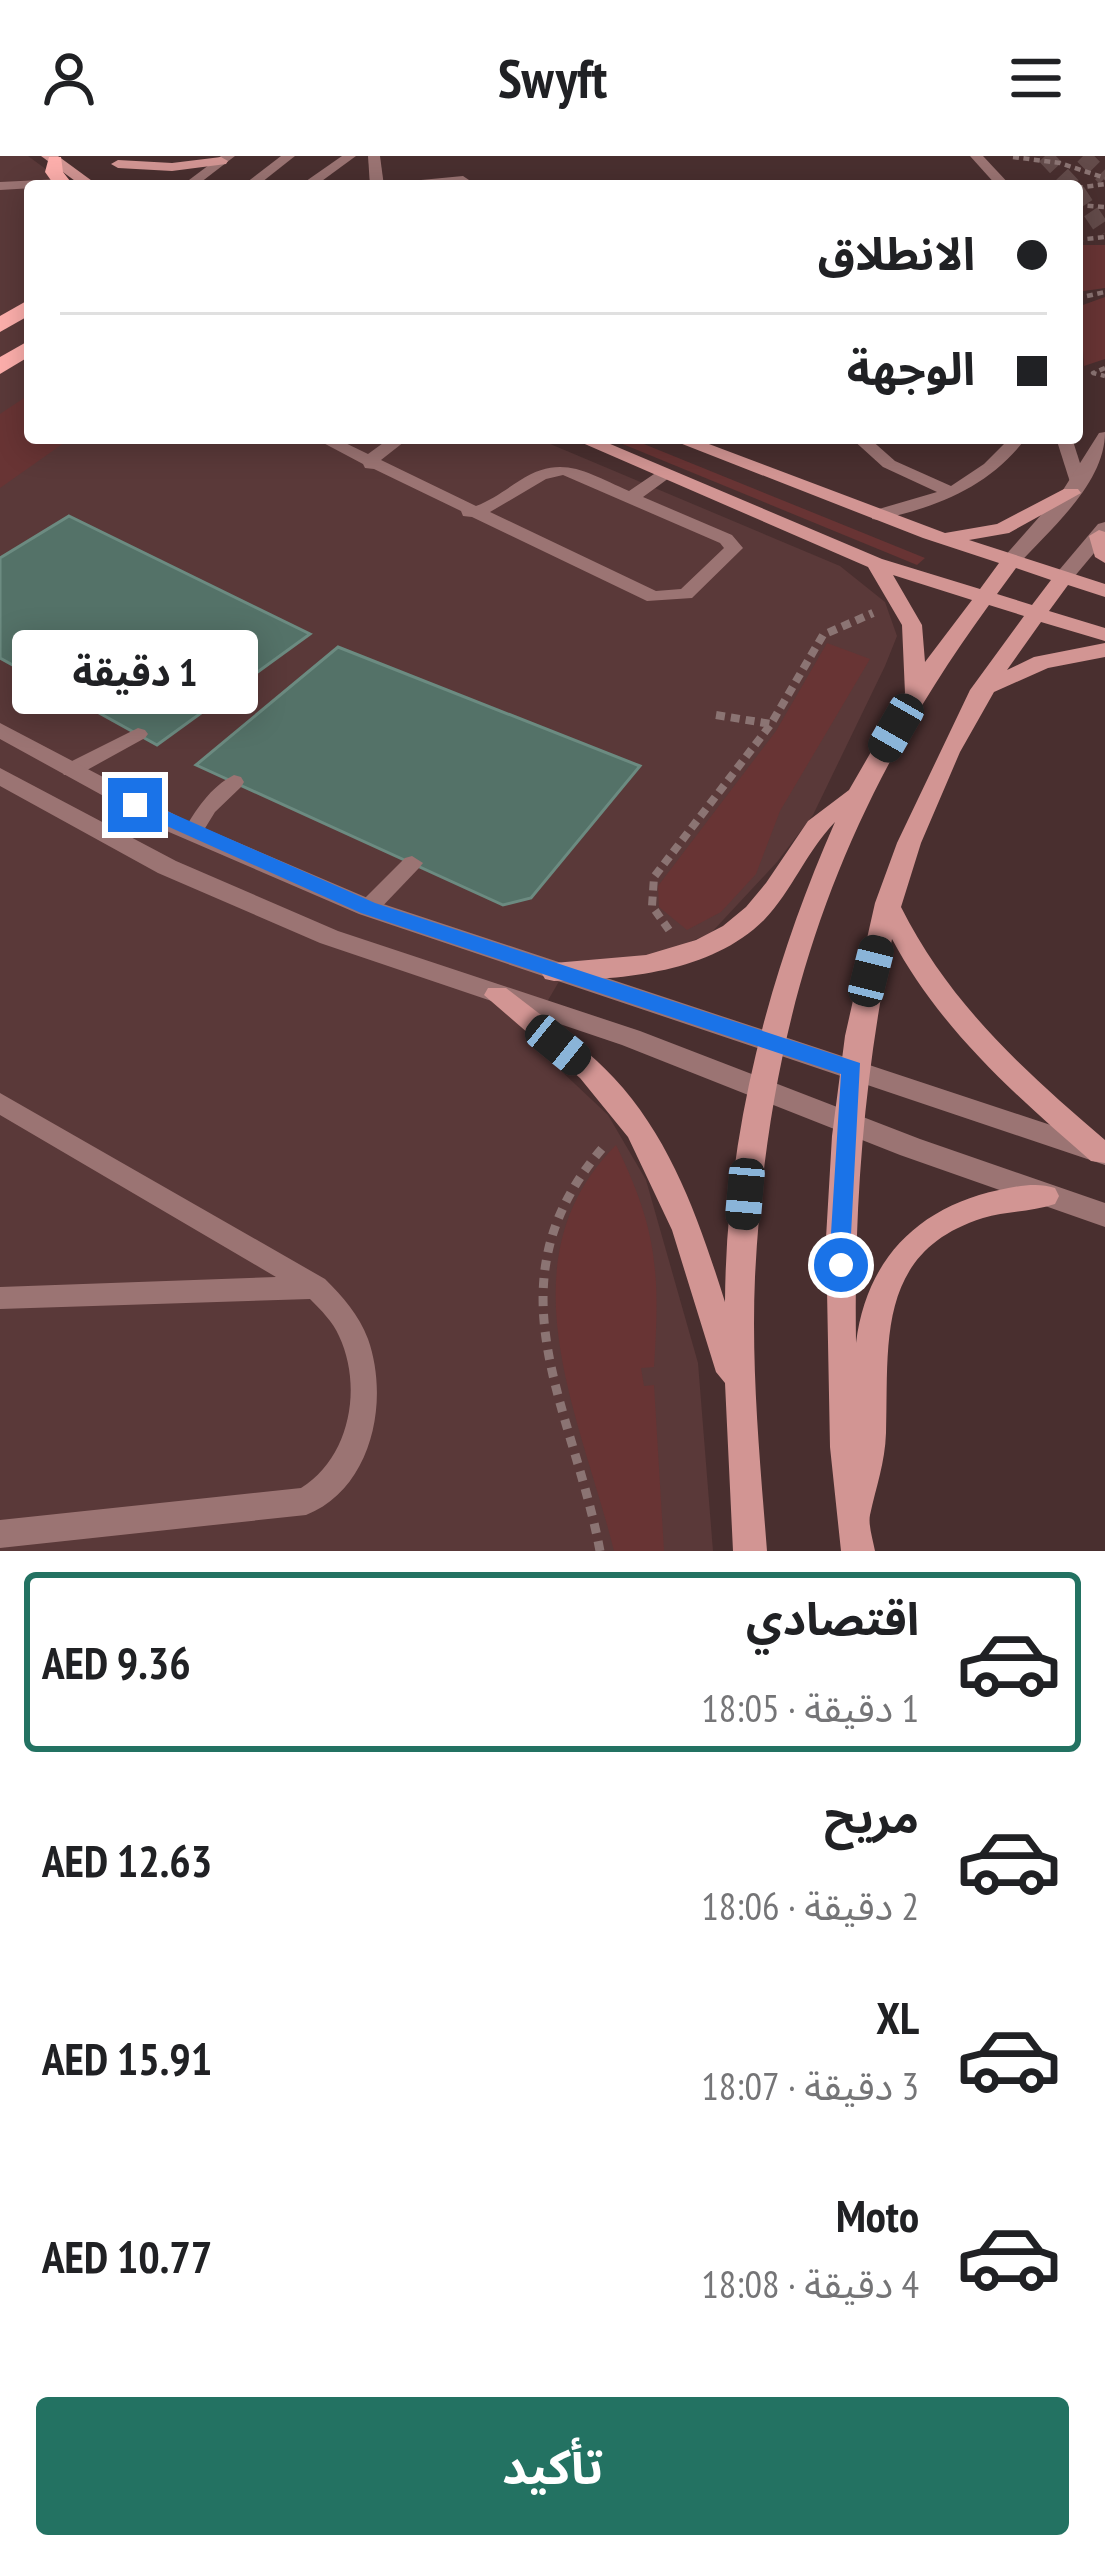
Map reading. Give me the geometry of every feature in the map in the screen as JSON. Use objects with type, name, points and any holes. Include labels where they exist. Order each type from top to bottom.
[{"type":"street","points":[[51,158],[83,180]]},
{"type":"street","points":[[112,160],[172,167],[225,159]]},
{"type":"street","points":[[112,160],[145,180]]},
{"type":"street","points":[[750,1551],[738,1391],[741,1245],[767,1042],[804,916],[855,796],[916,693],[980,599],[1074,487],[1105,437]]},
{"type":"street","points":[[593,444],[874,562],[1105,635]]},
{"type":"street","points":[[692,444],[930,534],[1105,591]]},
{"type":"street","points":[[930,534],[988,533],[1074,487]]},
{"type":"street","points":[[855,1536],[840,1298],[846,1123],[852,1070],[887,903],[913,824],[979,691],[1032,615],[1103,540]]},
{"type":"street","points":[[874,562],[896,591],[912,625],[916,693]]},
{"type":"street","points":[[979,691],[1042,662],[1105,650]]},
{"type":"street","points":[[0,730],[192,833],[368,908],[1103,1154]]},
{"type":"street","points":[[0,776],[95,831],[244,902],[419,971],[631,1038],[846,1123],[1105,1215]]},
{"type":"street","points":[[554,972],[648,965],[731,931],[764,903],[806,836],[855,796]]},
{"type":"street","points":[[887,903],[924,975],[967,1031],[1103,1154]]},
{"type":"street","points":[[497,995],[587,1069],[638,1127],[674,1201],[738,1391]]},
{"type":"street","points":[[855,1536],[872,1455],[874,1326],[889,1276],[921,1236],[964,1209],[1045,1196]]},
{"type":"lane","points":[[257,180],[289,156]]},
{"type":"lane","points":[[315,180],[350,156]]},
{"type":"lane","points":[[375,171],[392,156]]},
{"type":"lane","points":[[976,156],[998,180]]},
{"type":"lane","points":[[196,180],[225,159]]},
{"type":"lane","points":[[333,444],[371,465],[469,512],[653,598],[686,594],[733,553],[726,538],[559,469],[491,508],[469,512]]},
{"type":"lane","points":[[371,465],[377,453],[391,444]]},
{"type":"lane","points":[[866,444],[889,464],[951,492]]},
{"type":"lane","points":[[878,515],[951,492],[996,462],[1012,444]]},
{"type":"lane","points":[[1065,444],[1074,487]]},
{"type":"lane","points":[[629,499],[662,475]]},
{"type":"lane","points":[[71,770],[137,734]]},
{"type":"lane","points":[[192,833],[208,807],[234,782]]},
{"type":"lane","points":[[368,908],[412,863]]},
{"type":"lane","points":[[0,1103],[316,1287],[339,1310],[355,1340],[362,1375],[355,1452],[348,1467],[322,1493],[287,1504],[0,1534]]},
{"type":"lane","points":[[0,1298],[316,1287]]},
{"type":"path","points":[[1006,157],[1030,157],[1105,181]]},
{"type":"path","points":[[1083,237],[1096,235]]},
{"type":"path","points":[[1087,296],[1105,292]]},
{"type":"path","points":[[678,941],[652,906],[654,877],[771,724],[823,634],[850,618],[892,608]]},
{"type":"path","points":[[716,715],[771,724]]},
{"type":"path","points":[[600,1551],[556,1402],[543,1316],[545,1273],[567,1195],[585,1163],[606,1144]]},
{"type":"shaded area","points":[[0,156],[28,156],[61,180],[24,180],[24,444],[550,444],[840,566],[885,602],[897,636],[813,815],[777,862],[711,933],[644,961],[568,966],[526,1038],[608,1115],[646,1180],[698,1363],[713,1551],[0,1551]]},
{"type":"shaded area","points":[[1083,245],[1105,245],[1105,288],[1083,291]]},
{"type":"shaded area","points":[[1105,297],[1105,359],[1084,366],[1083,351],[1083,305]]},
{"type":"shaded area","points":[[24,398],[24,444],[62,444],[0,488],[0,414]]},
{"type":"shaded area","points":[[623,444],[644,444],[925,558],[917,565]]},
{"type":"shaded area","points":[[827,643],[870,659],[780,811],[756,874],[721,912],[687,930],[659,907],[658,886],[776,731]]},
{"type":"shaded area","points":[[616,1145],[640,1203],[653,1253],[654,1367],[641,1368],[644,1386],[654,1385],[664,1551],[614,1551],[559,1341],[556,1289],[562,1239],[581,1190]]},
{"type":"building","points":[[69,516],[310,634],[157,745],[0,658],[0,558]]},
{"type":"building","points":[[338,647],[640,766],[531,898],[503,905],[196,765]]},
{"type":"tunnel","points":[[1045,156],[1067,180]]},
{"type":"tunnel","points":[[1083,156],[1105,178]]},
{"type":"tunnel","points":[[1083,200],[1105,233]]},
{"type":"route","points":[[135,805],[368,908],[852,1070],[841,1265]]}]
